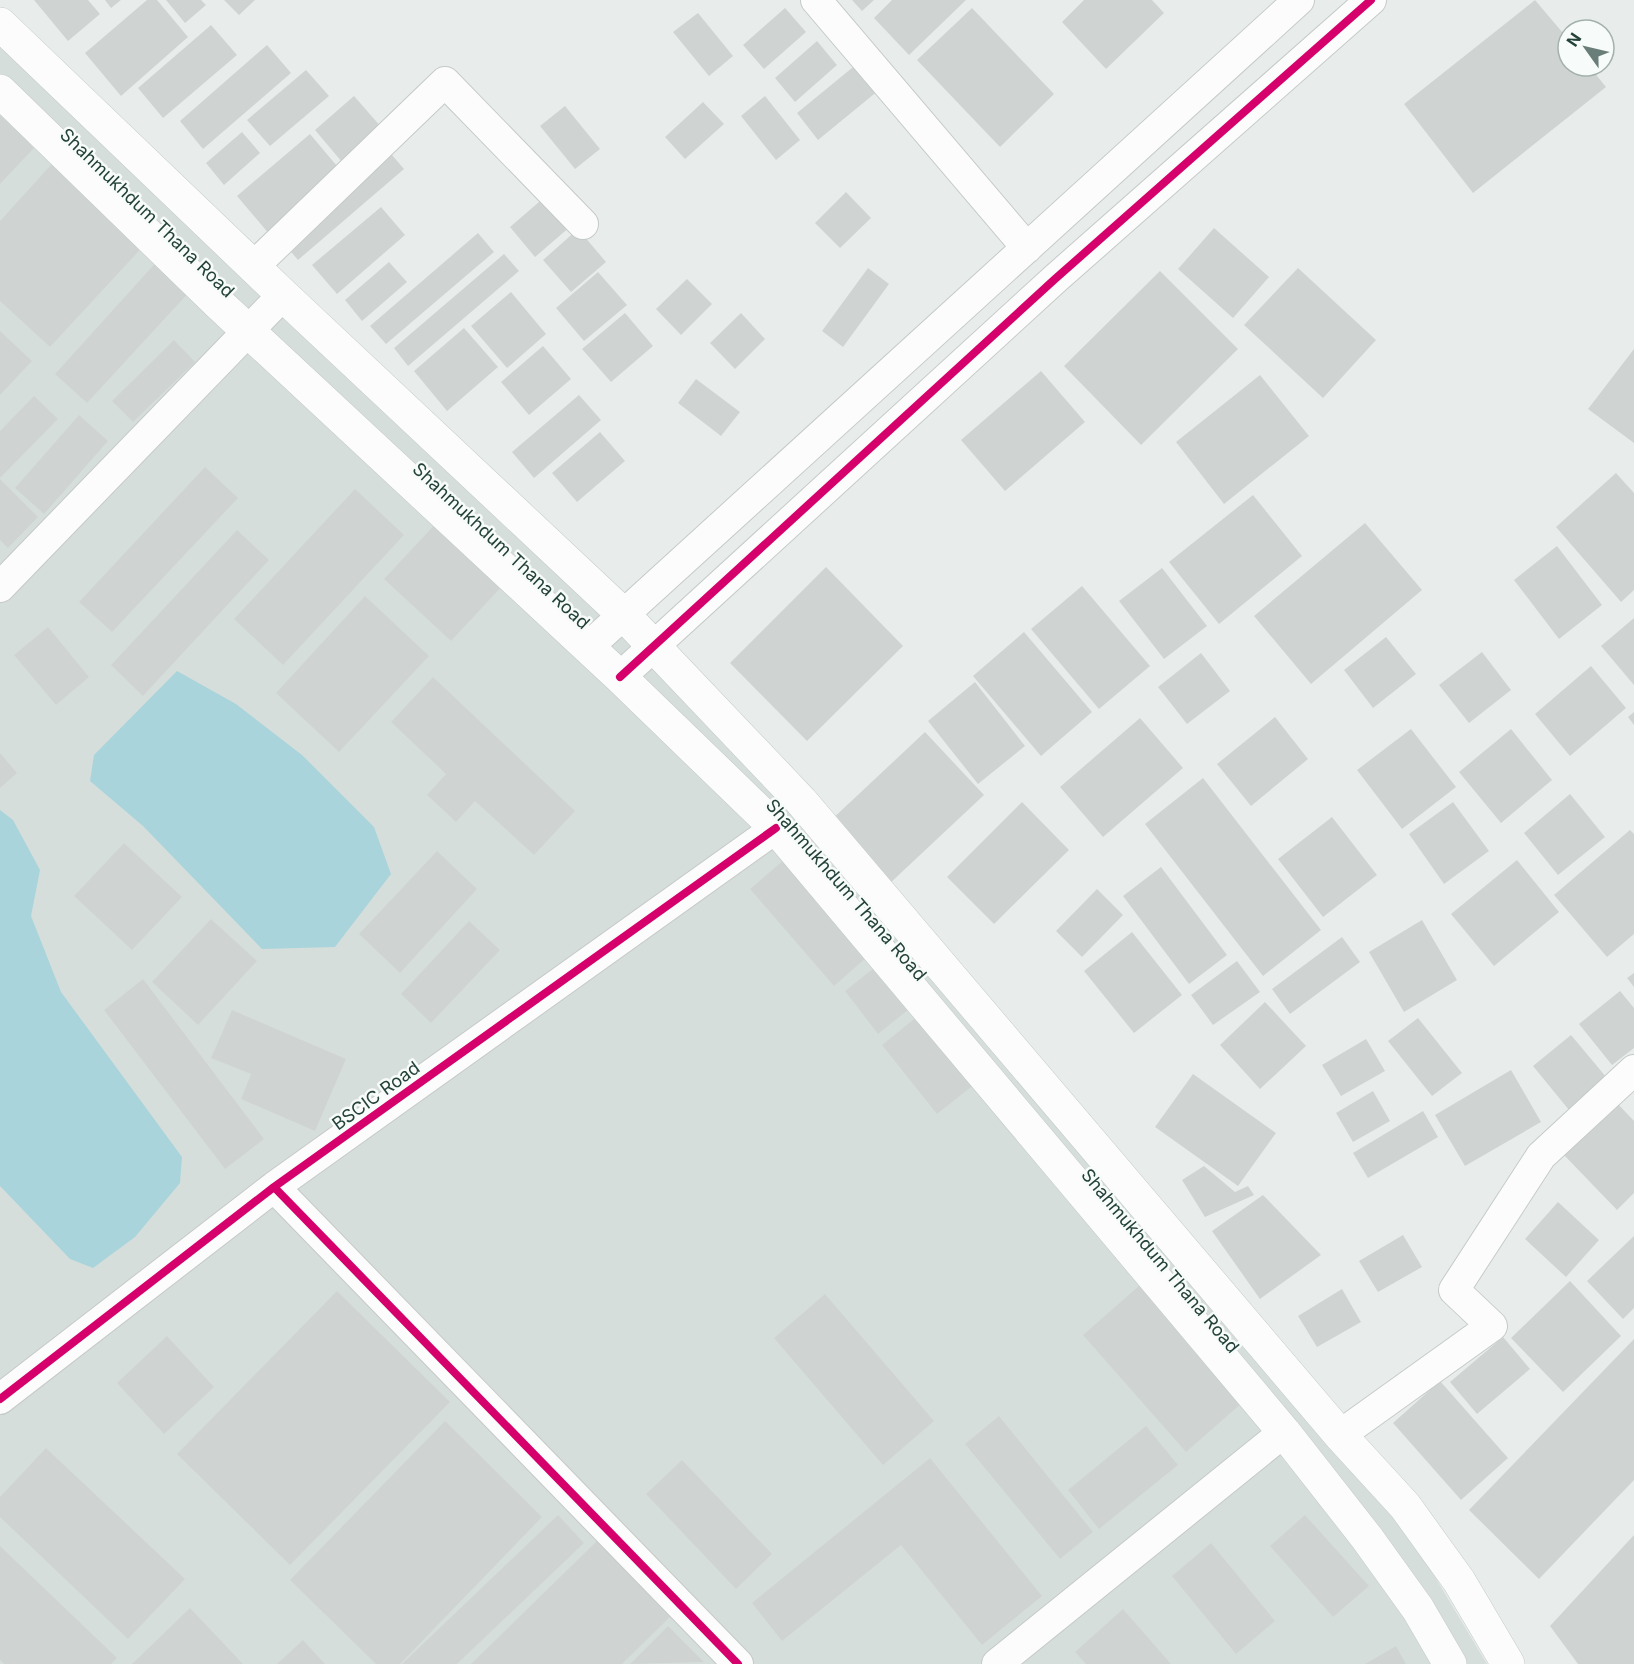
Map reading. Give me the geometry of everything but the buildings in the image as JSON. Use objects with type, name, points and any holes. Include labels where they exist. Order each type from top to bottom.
[{"type":"main road","name":"Shahmukhdum Thana Road","points":[[0,24],[253,267],[624,615],[801,801],[1340,1436],[1405,1506],[1460,1581],[1508,1664]]},
{"type":"main road","name":"Shahmukhdum Thana Road","points":[[0,91],[248,331],[620,677],[776,828],[1284,1432],[1399,1582],[1450,1664]]},
{"type":"street","points":[[816,0],[1027,248]]},
{"type":"street","points":[[588,647],[1299,0]]},
{"type":"street","points":[[620,677],[1055,279],[1371,0]]},
{"type":"street","points":[[253,267],[445,82],[583,224]]},
{"type":"street","points":[[0,587],[283,295]]},
{"type":"street","name":"BSCIC Road","points":[[0,1399],[274,1187],[776,828]]},
{"type":"street","points":[[1340,1436],[1492,1326],[1454,1290],[1541,1156],[1634,1070]]},
{"type":"street","points":[[274,1187],[738,1664]]},
{"type":"street","points":[[997,1664],[1284,1432]]},
{"type":"shaded area","points":[[0,28],[277,289],[789,800],[1394,1508],[1487,1664],[0,1664]]},
{"type":"water","points":[[177,671],[236,704],[302,755],[374,827],[391,874],[335,947],[262,949],[143,826],[90,781],[94,755]]},
{"type":"water","points":[[0,810],[13,820],[40,870],[31,916],[61,992],[182,1157],[180,1183],[135,1237],[93,1268],[70,1259],[0,1186]]},
{"type":"cycle path","points":[[620,677],[1055,279],[1371,0]]},
{"type":"cycle path","points":[[0,1399],[274,1187],[776,828]]},
{"type":"cycle path","points":[[274,1187],[738,1664]]}]
